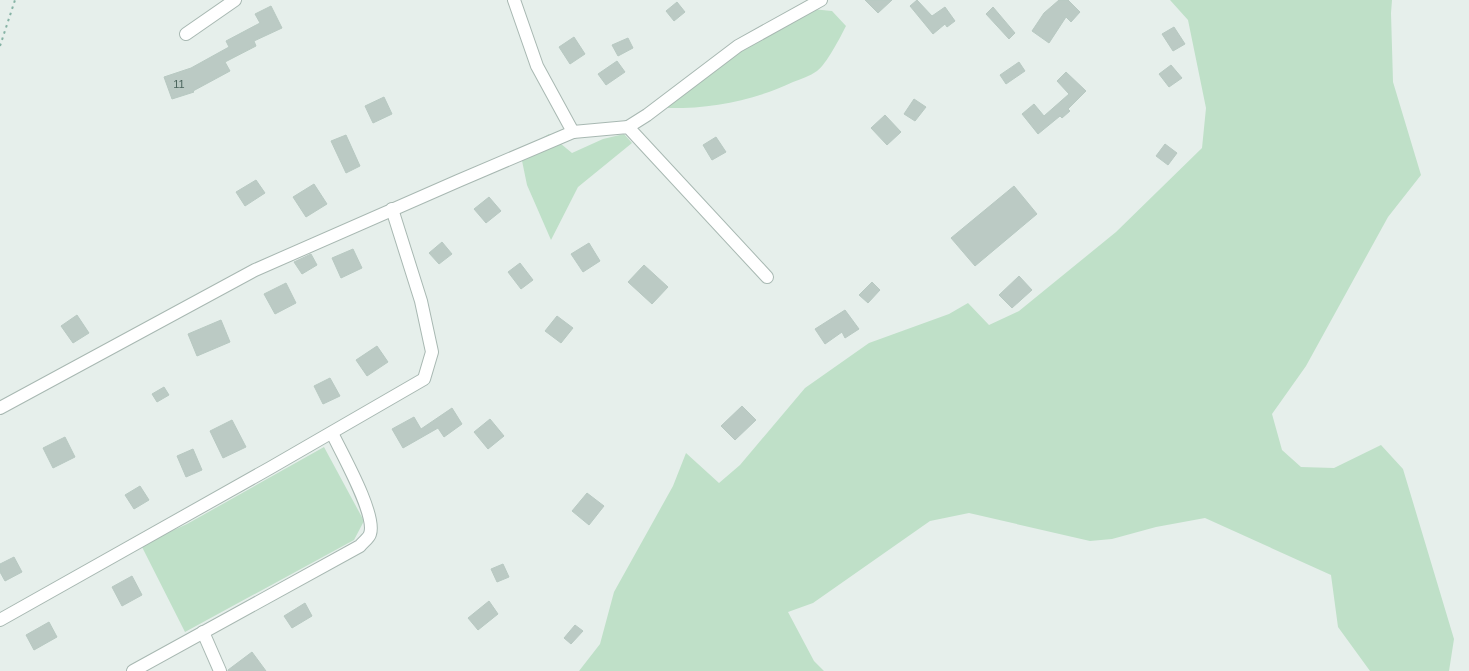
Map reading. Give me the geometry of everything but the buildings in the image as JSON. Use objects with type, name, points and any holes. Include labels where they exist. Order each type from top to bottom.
[{"type":"street","points":[[186,34],[235,0]]},
{"type":"street","points":[[514,0],[536,66],[573,132]]},
{"type":"street","points":[[0,408],[255,270],[573,132],[628,127],[647,115],[738,46],[821,0]]},
{"type":"street","points":[[628,127],[767,277]]},
{"type":"street","points":[[0,620],[424,379],[432,352],[421,301],[392,209]]},
{"type":"street","points":[[133,671],[360,546],[370,535],[372,522],[360,489],[332,433]]},
{"type":"street","points":[[203,632],[220,671]]},
{"type":"path","points":[[0,46],[15,0]]},
{"type":"green space","points":[[1170,0],[1392,0],[1393,82],[1421,175],[1388,217],[1306,366],[1272,414],[1282,450],[1301,467],[1334,468],[1381,445],[1403,469],[1454,639],[1449,671],[1370,671],[1338,627],[1331,575],[1205,518],[1156,527],[1112,539],[1090,541],[969,513],[930,521],[813,603],[788,612],[814,661],[824,671],[579,671],[600,644],[614,592],[673,486],[686,453],[719,483],[740,465],[805,388],[869,343],[949,314],[968,303],[989,325],[1019,311],[1116,232],[1202,148],[1206,108],[1188,20]]},
{"type":"green space","points":[[812,9],[832,11],[846,26],[829,57],[817,71],[761,95],[729,103],[696,107],[662,108],[716,64]]},
{"type":"green space","points":[[549,134],[572,153],[603,139],[624,134],[632,143],[578,187],[551,240],[527,185],[520,151]]},
{"type":"green space","points":[[324,447],[364,521],[354,540],[185,632],[141,545],[187,524]]}]
